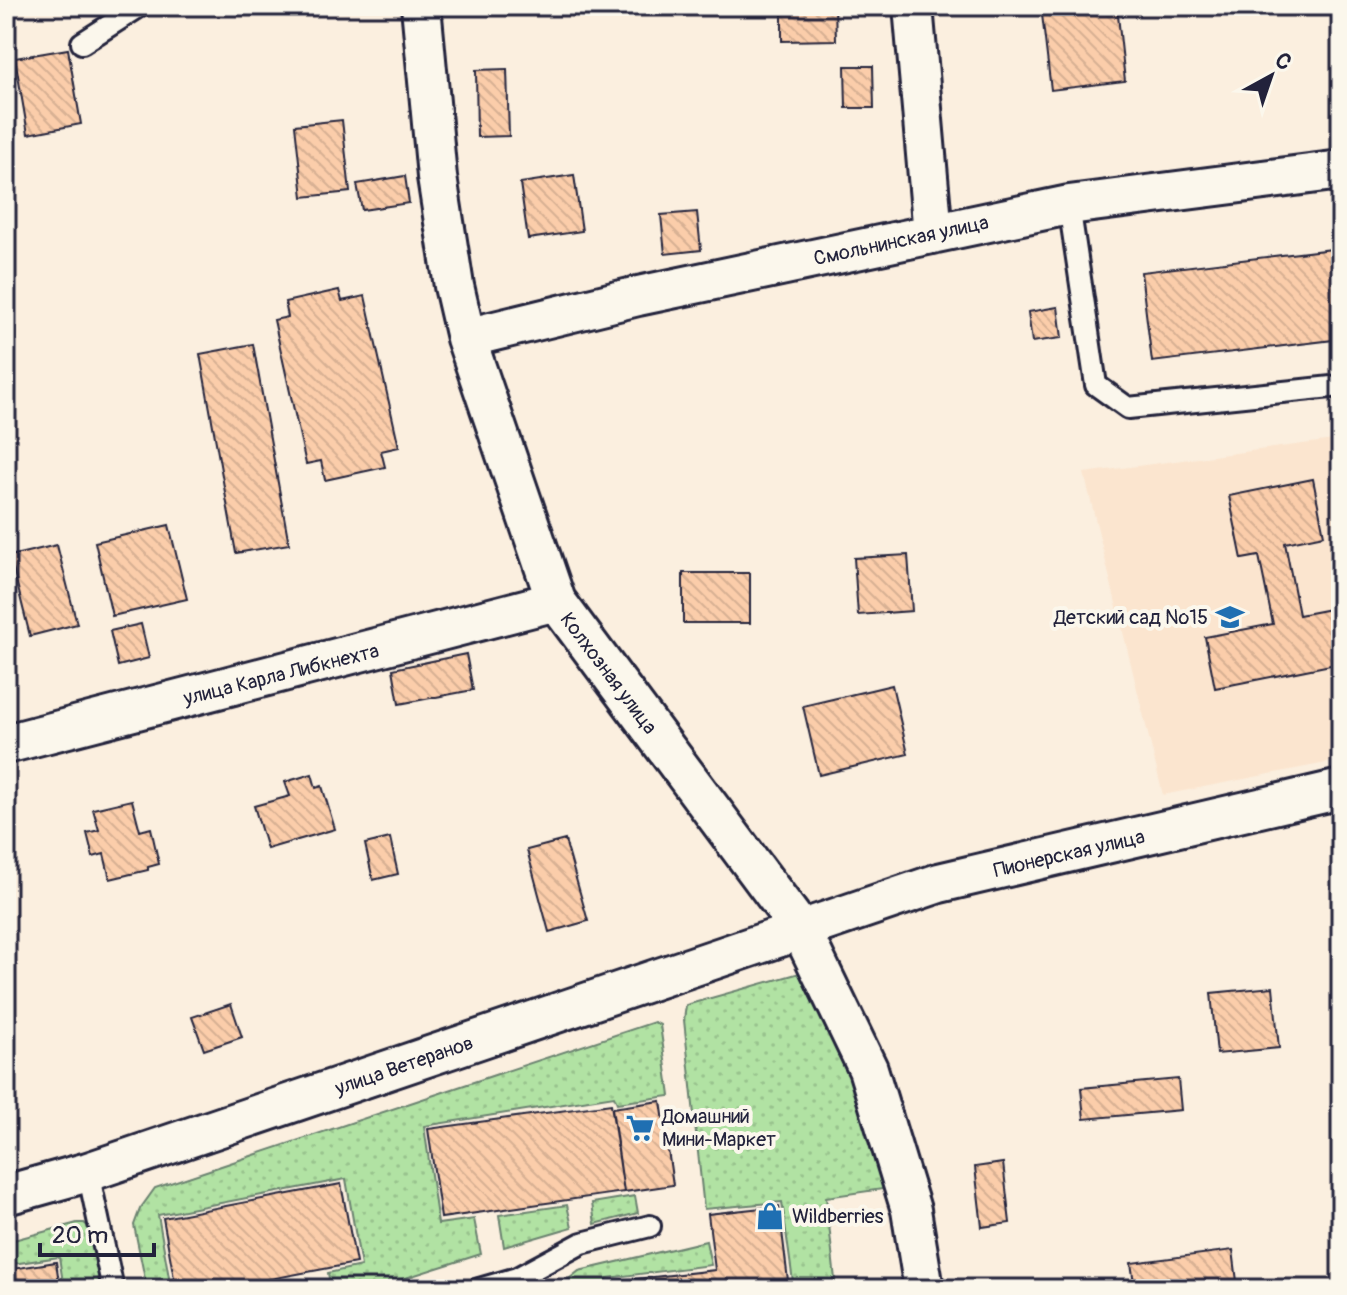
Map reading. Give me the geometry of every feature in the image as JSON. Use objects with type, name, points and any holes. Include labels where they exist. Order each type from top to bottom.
[{"type":"street","name":"Колхозная улица","points":[[421,6],[437,177],[454,286],[466,338],[556,601],[801,930],[868,1069],[911,1210],[924,1289]]},
{"type":"street","points":[[913,6],[933,234]]},
{"type":"street","name":"Смольнинская улица","points":[[466,338],[638,296],[1069,205],[1341,170]]},
{"type":"street","name":"улица Карла Либкнехта","points":[[6,744],[556,601]]},
{"type":"street","name":"Пионерская улица","points":[[801,930],[939,883],[1341,789]]},
{"type":"street","name":"улица Ветеранов","points":[[6,1195],[88,1172],[801,930]]},
{"type":"lane","points":[[82,43],[140,6]]},
{"type":"lane","points":[[1069,205],[1096,385],[1128,408],[1341,386]]},
{"type":"lane","points":[[88,1172],[113,1289]]},
{"type":"lane","points":[[479,1289],[518,1284],[582,1243],[650,1226]]},
{"type":"shaded area","name":"Детский сад №15","points":[[1341,439],[1341,760],[1163,795],[1084,473]]},
{"type":"green space","points":[[800,973],[852,1070],[890,1188],[826,1197],[836,1289],[794,1289],[782,1202],[704,1209],[684,1020],[686,1005]]},
{"type":"green space","points":[[654,1022],[660,1025],[670,1096],[617,1103],[614,1096],[424,1126],[438,1224],[474,1219],[481,1254],[371,1289],[331,1289],[328,1273],[361,1266],[346,1179],[158,1215],[171,1289],[147,1289],[134,1225],[140,1209],[155,1188]]},
{"type":"green space","points":[[635,1196],[638,1213],[595,1224],[592,1203]]},
{"type":"green space","points":[[567,1205],[572,1227],[504,1247],[499,1215]]},
{"type":"green space","points":[[84,1223],[90,1228],[103,1289],[64,1289],[59,1257],[6,1265],[6,1242]]},
{"type":"green space","points":[[706,1241],[711,1265],[607,1278],[608,1289],[561,1289],[560,1286],[579,1271]]},
{"type":"building","points":[[782,6],[835,6],[836,40],[782,41]]},
{"type":"building","points":[[1041,6],[1117,6],[1125,81],[1051,90]]},
{"type":"building","points":[[68,49],[81,124],[28,134],[15,58]]},
{"type":"building","points":[[845,66],[873,66],[874,108],[846,108]]},
{"type":"building","points":[[507,69],[509,136],[477,137],[476,70]]},
{"type":"building","points":[[342,120],[350,192],[303,197],[295,125]]},
{"type":"building","points":[[574,175],[582,231],[528,239],[520,183]]},
{"type":"building","points":[[405,176],[409,203],[362,210],[357,184]]},
{"type":"building","points":[[697,212],[701,250],[665,254],[661,215]]},
{"type":"building","points":[[1341,248],[1341,339],[1152,362],[1141,272]]},
{"type":"building","points":[[339,290],[342,301],[365,296],[399,447],[381,451],[385,467],[325,480],[321,461],[306,464],[274,320],[288,317],[285,302]]},
{"type":"building","points":[[1058,307],[1062,338],[1032,342],[1028,312]]},
{"type":"building","points":[[253,344],[289,544],[236,553],[200,354]]},
{"type":"building","points":[[1313,479],[1324,535],[1285,543],[1299,615],[1341,607],[1341,663],[1215,688],[1205,637],[1273,624],[1259,556],[1242,559],[1229,496]]},
{"type":"building","points":[[169,525],[187,599],[112,616],[95,542]]},
{"type":"building","points":[[57,545],[77,624],[30,636],[10,556]]},
{"type":"building","points":[[908,555],[912,611],[858,615],[854,558]]},
{"type":"building","points":[[683,573],[750,573],[750,623],[683,623]]},
{"type":"building","points":[[141,624],[149,658],[118,666],[110,631]]},
{"type":"building","points":[[466,654],[473,690],[399,704],[393,669]]},
{"type":"building","points":[[892,685],[908,754],[819,775],[803,706]]},
{"type":"building","points":[[312,774],[316,788],[322,786],[335,829],[267,849],[254,806],[290,796],[285,782]]},
{"type":"building","points":[[132,800],[140,831],[151,828],[159,864],[148,867],[148,870],[110,879],[104,854],[93,857],[87,833],[99,830],[93,809]]},
{"type":"building","points":[[390,838],[398,874],[373,880],[365,844]]},
{"type":"building","points":[[565,840],[588,921],[549,932],[527,850]]},
{"type":"building","points":[[1273,987],[1279,1048],[1217,1054],[1211,993]]},
{"type":"building","points":[[231,1004],[242,1037],[204,1050],[192,1017]]},
{"type":"building","points":[[1178,1079],[1181,1110],[1084,1119],[1081,1088]]},
{"type":"building","name":"Домашний Мини-Маркет","points":[[661,1101],[673,1185],[624,1192],[612,1108]]},
{"type":"building","points":[[611,1104],[624,1192],[441,1218],[428,1129]]},
{"type":"building","points":[[1003,1163],[1010,1223],[982,1227],[975,1167]]},
{"type":"building","points":[[341,1184],[356,1263],[217,1289],[176,1289],[163,1218]]},
{"type":"building","points":[[779,1206],[789,1289],[611,1289],[610,1282],[715,1270],[708,1214]]},
{"type":"building","points":[[1233,1250],[1238,1289],[1135,1289],[1131,1263]]},
{"type":"building","points":[[56,1262],[60,1289],[6,1289],[6,1270]]},
{"type":"place","name":"Детский сад №15","points":[[1230,617]]},
{"type":"place","name":"Домашний Мини-Маркет","points":[[640,1128]]},
{"type":"place","name":"Wildberries","points":[[770,1216]]}]
